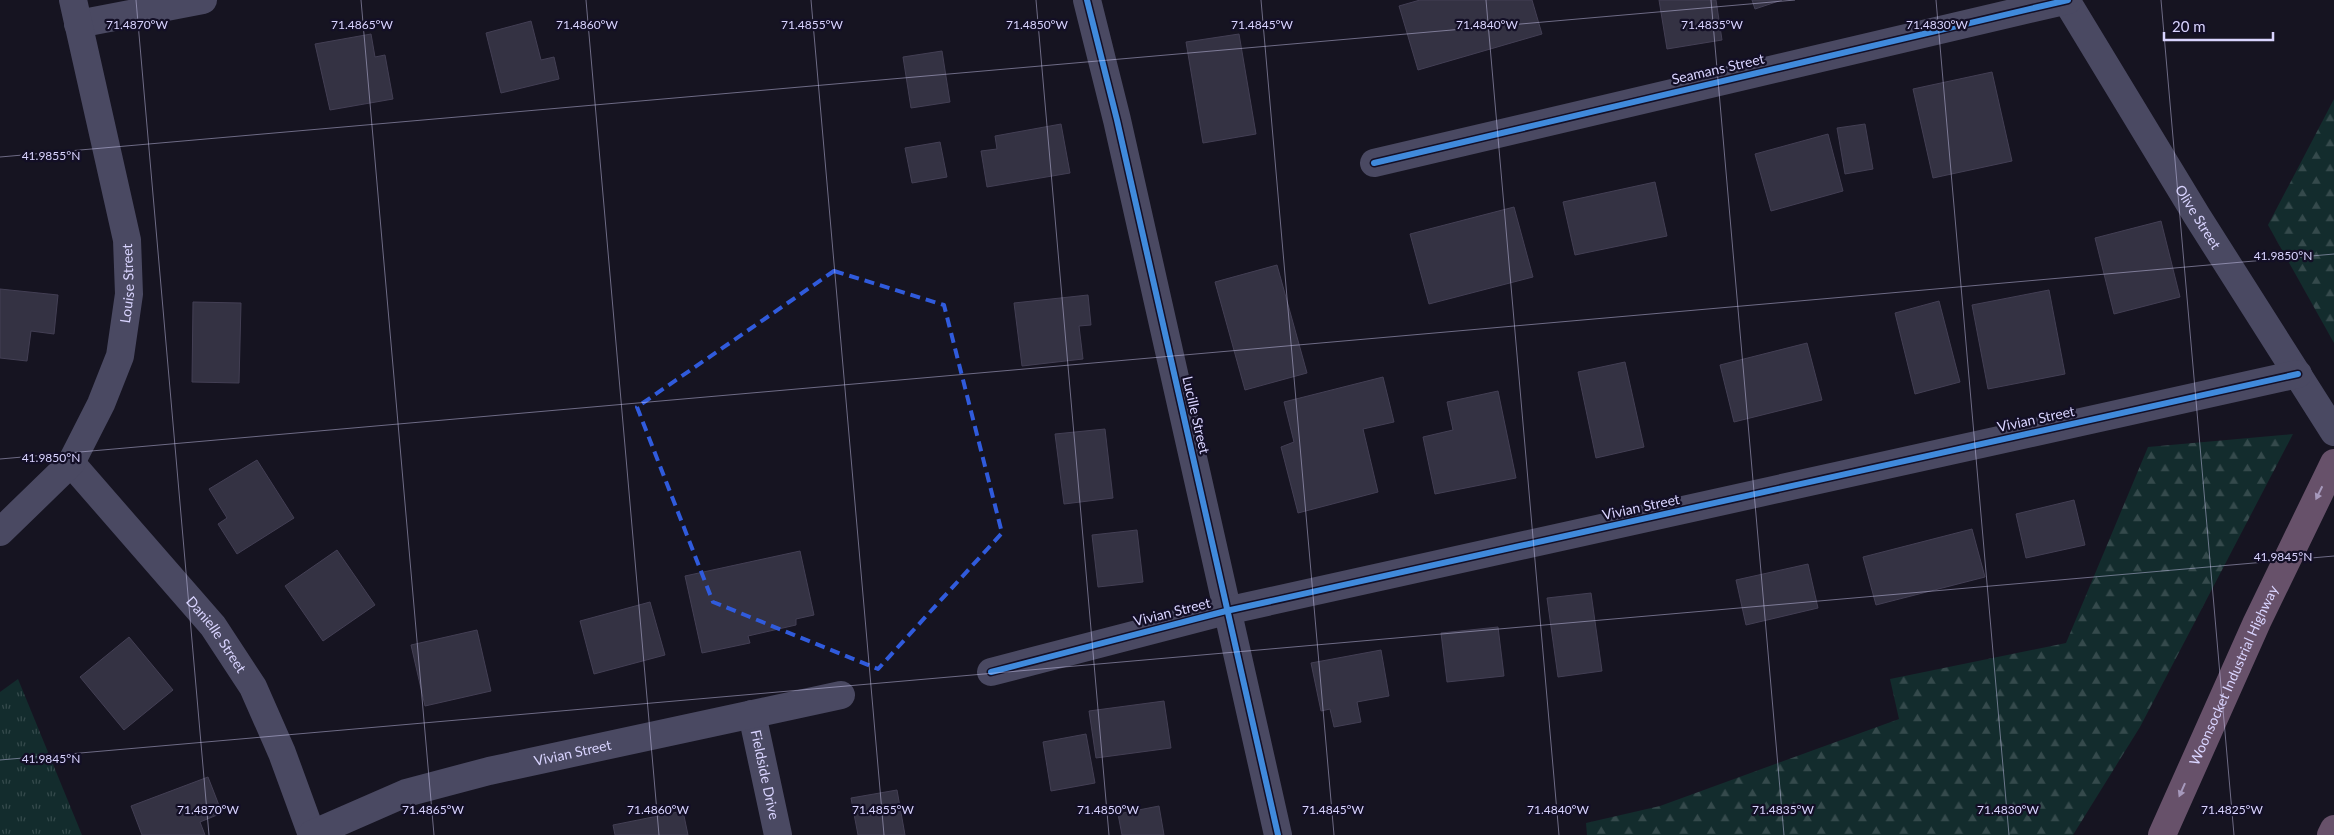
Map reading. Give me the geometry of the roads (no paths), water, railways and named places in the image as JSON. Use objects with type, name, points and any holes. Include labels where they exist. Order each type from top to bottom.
[{"type":"highway","name":"Woonsocket Industrial Highway","points":[[2162,835],[2257,622],[2334,463]]},
{"type":"highway","points":[[2331,835],[2334,829]]},
{"type":"street","points":[[76,12],[203,0]]},
{"type":"street","name":"Lucille Street","points":[[1087,0],[1117,120],[1226,611],[1278,835]]},
{"type":"street","name":"Seamans Street","points":[[1374,163],[2067,0]]},
{"type":"street","name":"Olive Street","points":[[2067,0],[2197,216],[2334,432]]},
{"type":"street","name":"Louise Street","points":[[0,532],[71,463],[101,404],[120,356],[129,294],[127,240],[76,12]]},
{"type":"street","name":"Vivian Street","points":[[991,672],[1226,611],[2298,374]]},
{"type":"street","name":"Danielle Street","points":[[71,463],[212,626],[253,687],[282,753],[312,834]]},
{"type":"street","name":"Vivian Street","points":[[312,834],[406,793],[489,771],[841,695]]},
{"type":"street","name":"Fieldside Drive","points":[[752,714],[778,835]]}]
